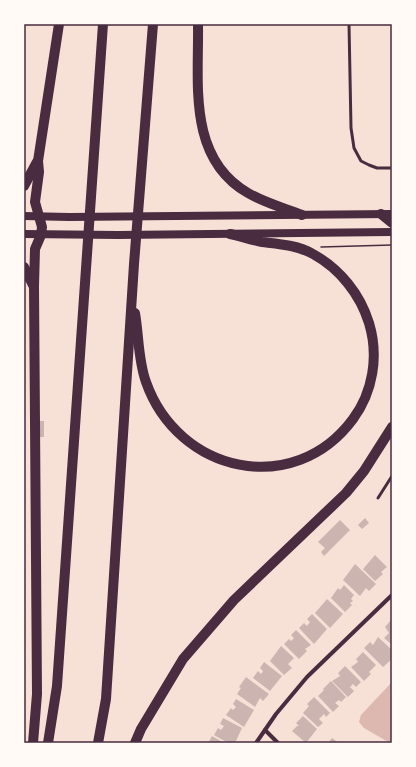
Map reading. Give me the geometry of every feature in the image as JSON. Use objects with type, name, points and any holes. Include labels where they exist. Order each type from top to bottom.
[{"type":"highway","points":[[33,743],[37,694],[34,286],[35,249],[41,235],[39,216],[35,202],[39,172],[38,161],[59,24]]},
{"type":"highway","points":[[48,743],[57,686],[103,24]]},
{"type":"highway","points":[[98,743],[106,699],[134,264],[153,24]]},
{"type":"highway","points":[[198,24],[199,113],[201,129],[206,145],[223,172],[236,185],[248,193],[265,201],[302,215]]},
{"type":"highway","points":[[24,186],[38,161]]},
{"type":"highway","points":[[381,214],[392,223]]},
{"type":"highway","points":[[132,295],[138,331],[140,357],[146,383],[162,413],[172,426],[188,441],[202,451],[219,460],[240,466],[258,468],[278,466],[313,455],[342,434],[359,411],[366,398],[373,368],[374,351],[367,316],[359,298],[340,274],[313,254],[290,246],[262,242],[230,234]]},
{"type":"highway","points":[[24,267],[34,286]]},
{"type":"highway","points":[[135,743],[141,729],[183,659],[234,600],[346,493],[364,471],[392,429]]},
{"type":"main road","points":[[24,216],[392,214]]},
{"type":"main road","points":[[24,234],[392,232]]},
{"type":"street","points":[[256,743],[276,714],[307,677],[392,595]]},
{"type":"street","points":[[265,730],[278,743]]},
{"type":"lane","points":[[349,24],[351,128],[354,148],[361,160],[369,165],[377,168],[392,168]]},
{"type":"lane","points":[[378,498],[392,476]]},
{"type":"path","points":[[315,247],[392,245]]},
{"type":"shaded area","points":[[392,682],[392,743],[390,743],[364,728],[359,722],[361,715]]},
{"type":"building","points":[[40,421],[44,421],[44,437],[40,437]]},
{"type":"building","points":[[365,518],[369,523],[362,529],[358,525]]},
{"type":"building","points":[[340,520],[350,530],[324,556],[321,552],[325,548],[318,542]]},
{"type":"building","points":[[375,555],[387,567],[381,572],[383,574],[375,581],[363,569]]},
{"type":"building","points":[[355,564],[376,584],[369,591],[366,588],[360,596],[343,580]]},
{"type":"building","points":[[344,585],[354,595],[351,599],[353,601],[350,603],[352,605],[345,612],[331,598],[338,588],[340,590]]},
{"type":"building","points":[[327,599],[343,614],[330,628],[315,613]]},
{"type":"building","points":[[312,614],[327,629],[314,644],[299,628],[304,623],[307,626],[310,622],[307,619]]},
{"type":"building","points":[[392,619],[392,645],[384,638],[389,633],[385,627]]},
{"type":"building","points":[[296,630],[311,645],[305,649],[307,651],[299,659],[284,644],[289,639],[291,641],[294,638],[291,635]]},
{"type":"building","points":[[378,637],[392,650],[391,660],[383,667],[364,648],[370,642],[373,645]]},
{"type":"building","points":[[281,646],[294,658],[288,664],[292,668],[284,675],[270,661]]},
{"type":"building","points":[[363,652],[376,665],[369,672],[371,674],[364,681],[351,667],[358,662],[356,659]]},
{"type":"building","points":[[264,662],[282,676],[270,691],[253,678],[258,671],[261,674],[263,671],[260,668]]},
{"type":"building","points":[[345,666],[361,682],[356,687],[353,684],[350,687],[354,691],[348,697],[332,681],[340,676],[338,673]]},
{"type":"building","points":[[246,677],[269,694],[263,701],[260,698],[255,707],[237,694],[241,688],[239,687]]},
{"type":"building","points":[[331,681],[346,697],[341,702],[339,700],[335,703],[339,706],[333,712],[318,696],[324,690],[323,689]]},
{"type":"building","points":[[314,697],[330,713],[326,717],[324,714],[319,719],[323,723],[318,727],[303,713],[309,706],[307,704]]},
{"type":"building","points":[[236,699],[254,710],[244,727],[226,715],[231,708],[233,710],[236,707],[233,704]]},
{"type":"building","points":[[303,716],[317,729],[306,743],[292,731],[299,726],[296,723]]},
{"type":"building","points":[[223,718],[242,728],[235,743],[228,743],[214,735],[218,728],[221,730],[224,726],[220,724]]},
{"type":"building","points":[[212,736],[224,743],[208,743]]},
{"type":"building","points":[[332,738],[336,741],[339,743],[328,743]]}]
